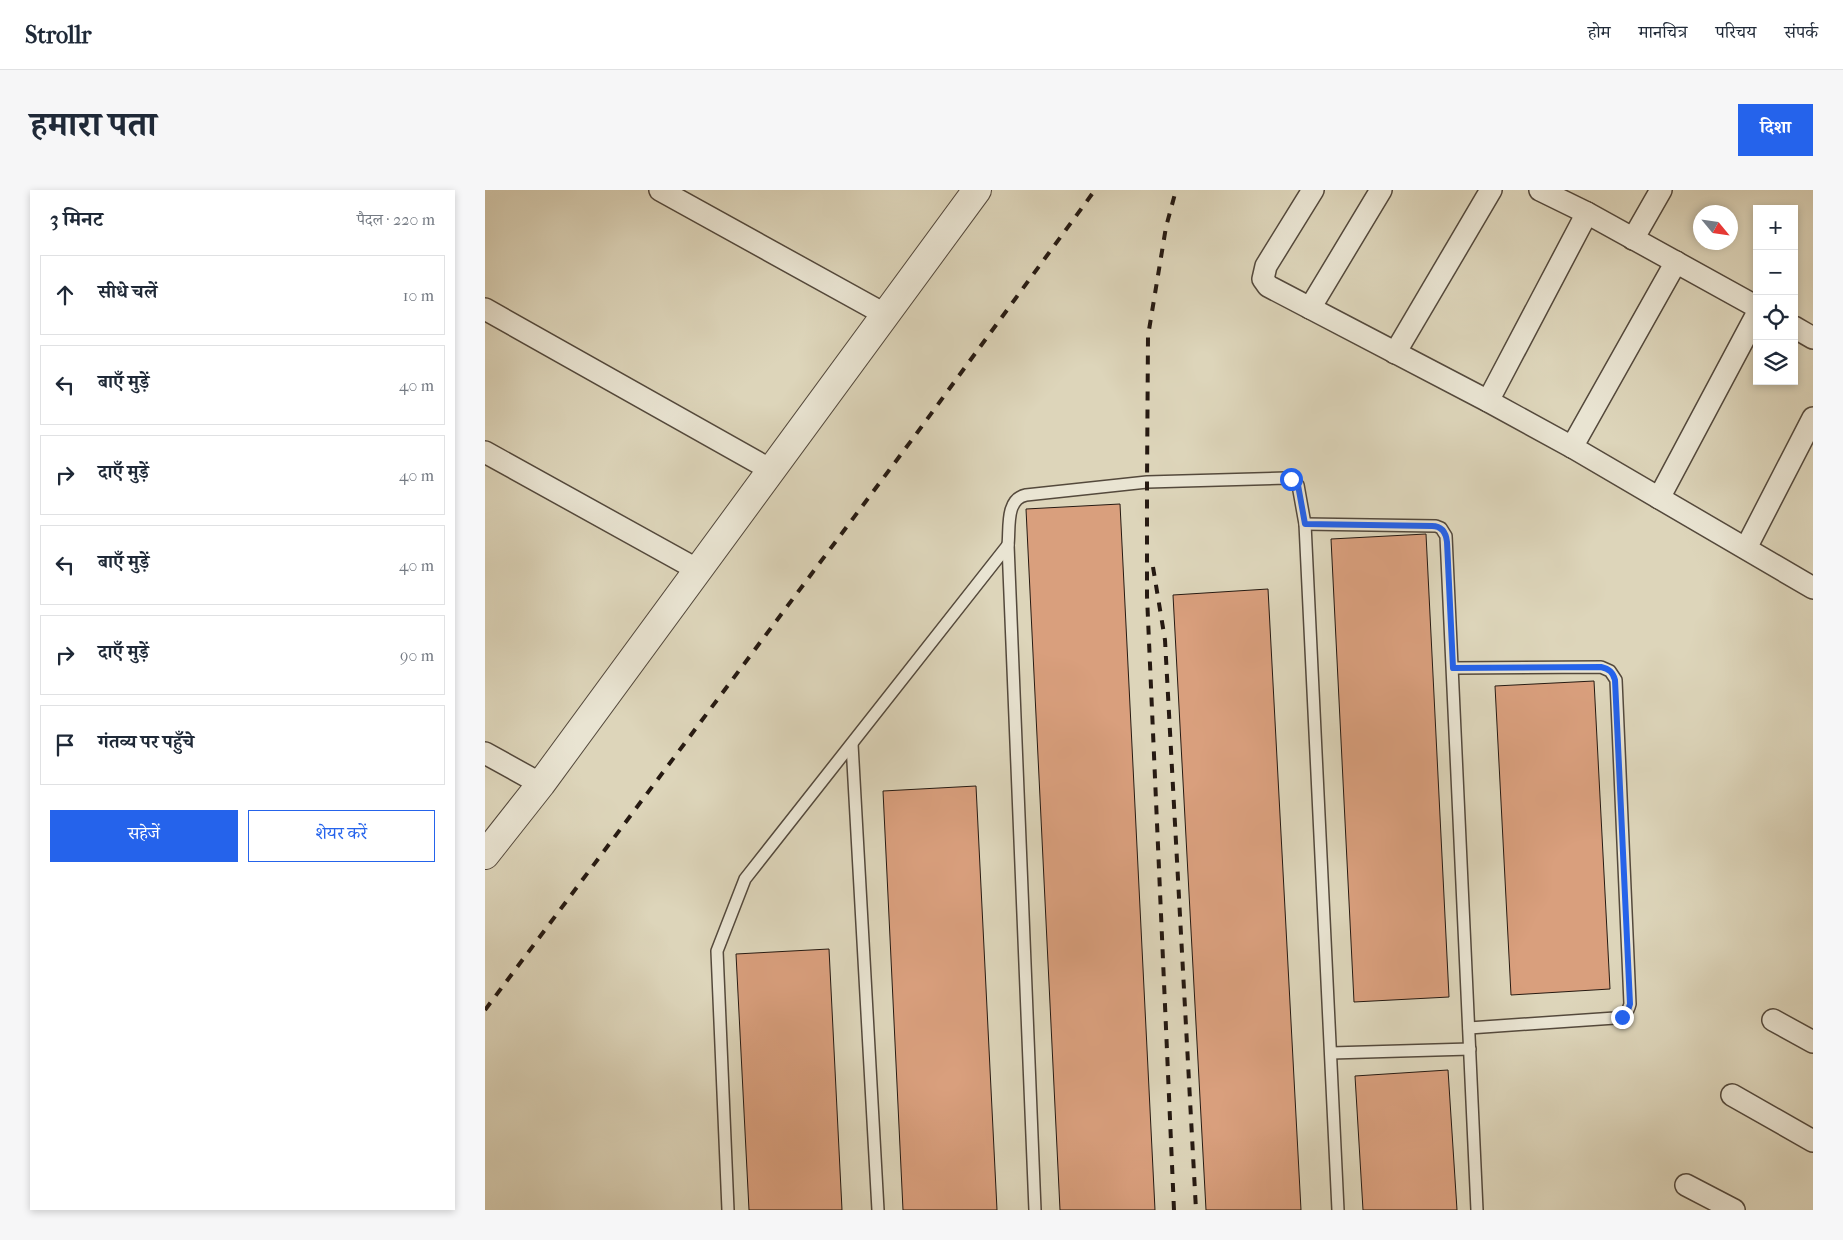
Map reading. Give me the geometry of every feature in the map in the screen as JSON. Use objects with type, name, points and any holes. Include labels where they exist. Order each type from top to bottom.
[{"type":"street","points":[[661,190],[886,315]]},
{"type":"street","points":[[485,855],[541,784],[977,190]]},
{"type":"street","points":[[1313,190],[1263,273],[1263,278],[1268,286],[1572,447],[1813,588]]},
{"type":"street","points":[[1310,308],[1381,190]]},
{"type":"street","points":[[1395,353],[1491,190]]},
{"type":"street","points":[[1633,239],[1661,190]]},
{"type":"street","points":[[1543,191],[1753,304]]},
{"type":"street","points":[[1488,401],[1587,213]]},
{"type":"street","points":[[1572,447],[1676,262]]},
{"type":"street","points":[[485,309],[771,470]]},
{"type":"street","points":[[1659,498],[1753,322]]},
{"type":"street","points":[[1798,329],[1813,338]]},
{"type":"street","points":[[1746,548],[1813,418]]},
{"type":"street","points":[[485,452],[698,570]]},
{"type":"street","points":[[485,753],[541,784]]},
{"type":"street","points":[[1773,1020],[1813,1042]]},
{"type":"street","points":[[1732,1096],[1813,1141]]},
{"type":"street","points":[[1686,1184],[1734,1210]]},
{"type":"lane","points":[[1035,1210],[1008,546],[1011,508],[1017,498],[1021,496],[1147,482],[1291,479],[1298,485],[1305,524],[1339,1210]]},
{"type":"lane","points":[[1305,524],[1432,526],[1441,528],[1446,536],[1477,1210]]},
{"type":"lane","points":[[729,1210],[717,950],[745,879],[1008,546]]},
{"type":"lane","points":[[1453,668],[1606,668],[1613,674],[1615,680],[1617,709],[1630,1004],[1628,1010],[1622,1017],[1615,1018],[1469,1028]]},
{"type":"lane","points":[[852,744],[879,1210]]},
{"type":"lane","points":[[1331,1053],[1470,1049]]},
{"type":"building","points":[[1120,504],[1155,1210],[1060,1210],[1026,509]]},
{"type":"building","points":[[1426,534],[1449,997],[1354,1002],[1331,539]]},
{"type":"building","points":[[1268,589],[1301,1210],[1206,1210],[1173,595]]},
{"type":"building","points":[[1594,681],[1610,989],[1511,995],[1495,686]]},
{"type":"building","points":[[976,786],[997,1210],[903,1210],[883,791]]},
{"type":"building","points":[[829,949],[842,1210],[749,1210],[736,954]]},
{"type":"building","points":[[1448,1070],[1457,1210],[1363,1210],[1355,1076]]},
{"type":"railway","points":[[485,1010],[914,437],[1095,190]]},
{"type":"railway","points":[[1174,1210],[1147,596],[1147,482],[1148,336],[1166,227],[1176,190]]},
{"type":"railway","points":[[1153,567],[1165,640],[1196,1210]]},
{"type":"route","points":[[1291,479],[1298,485],[1305,524],[1437,526],[1441,528],[1447,542],[1453,668],[1601,667],[1610,670],[1613,674],[1615,680],[1630,1004],[1622,1017]]}]
